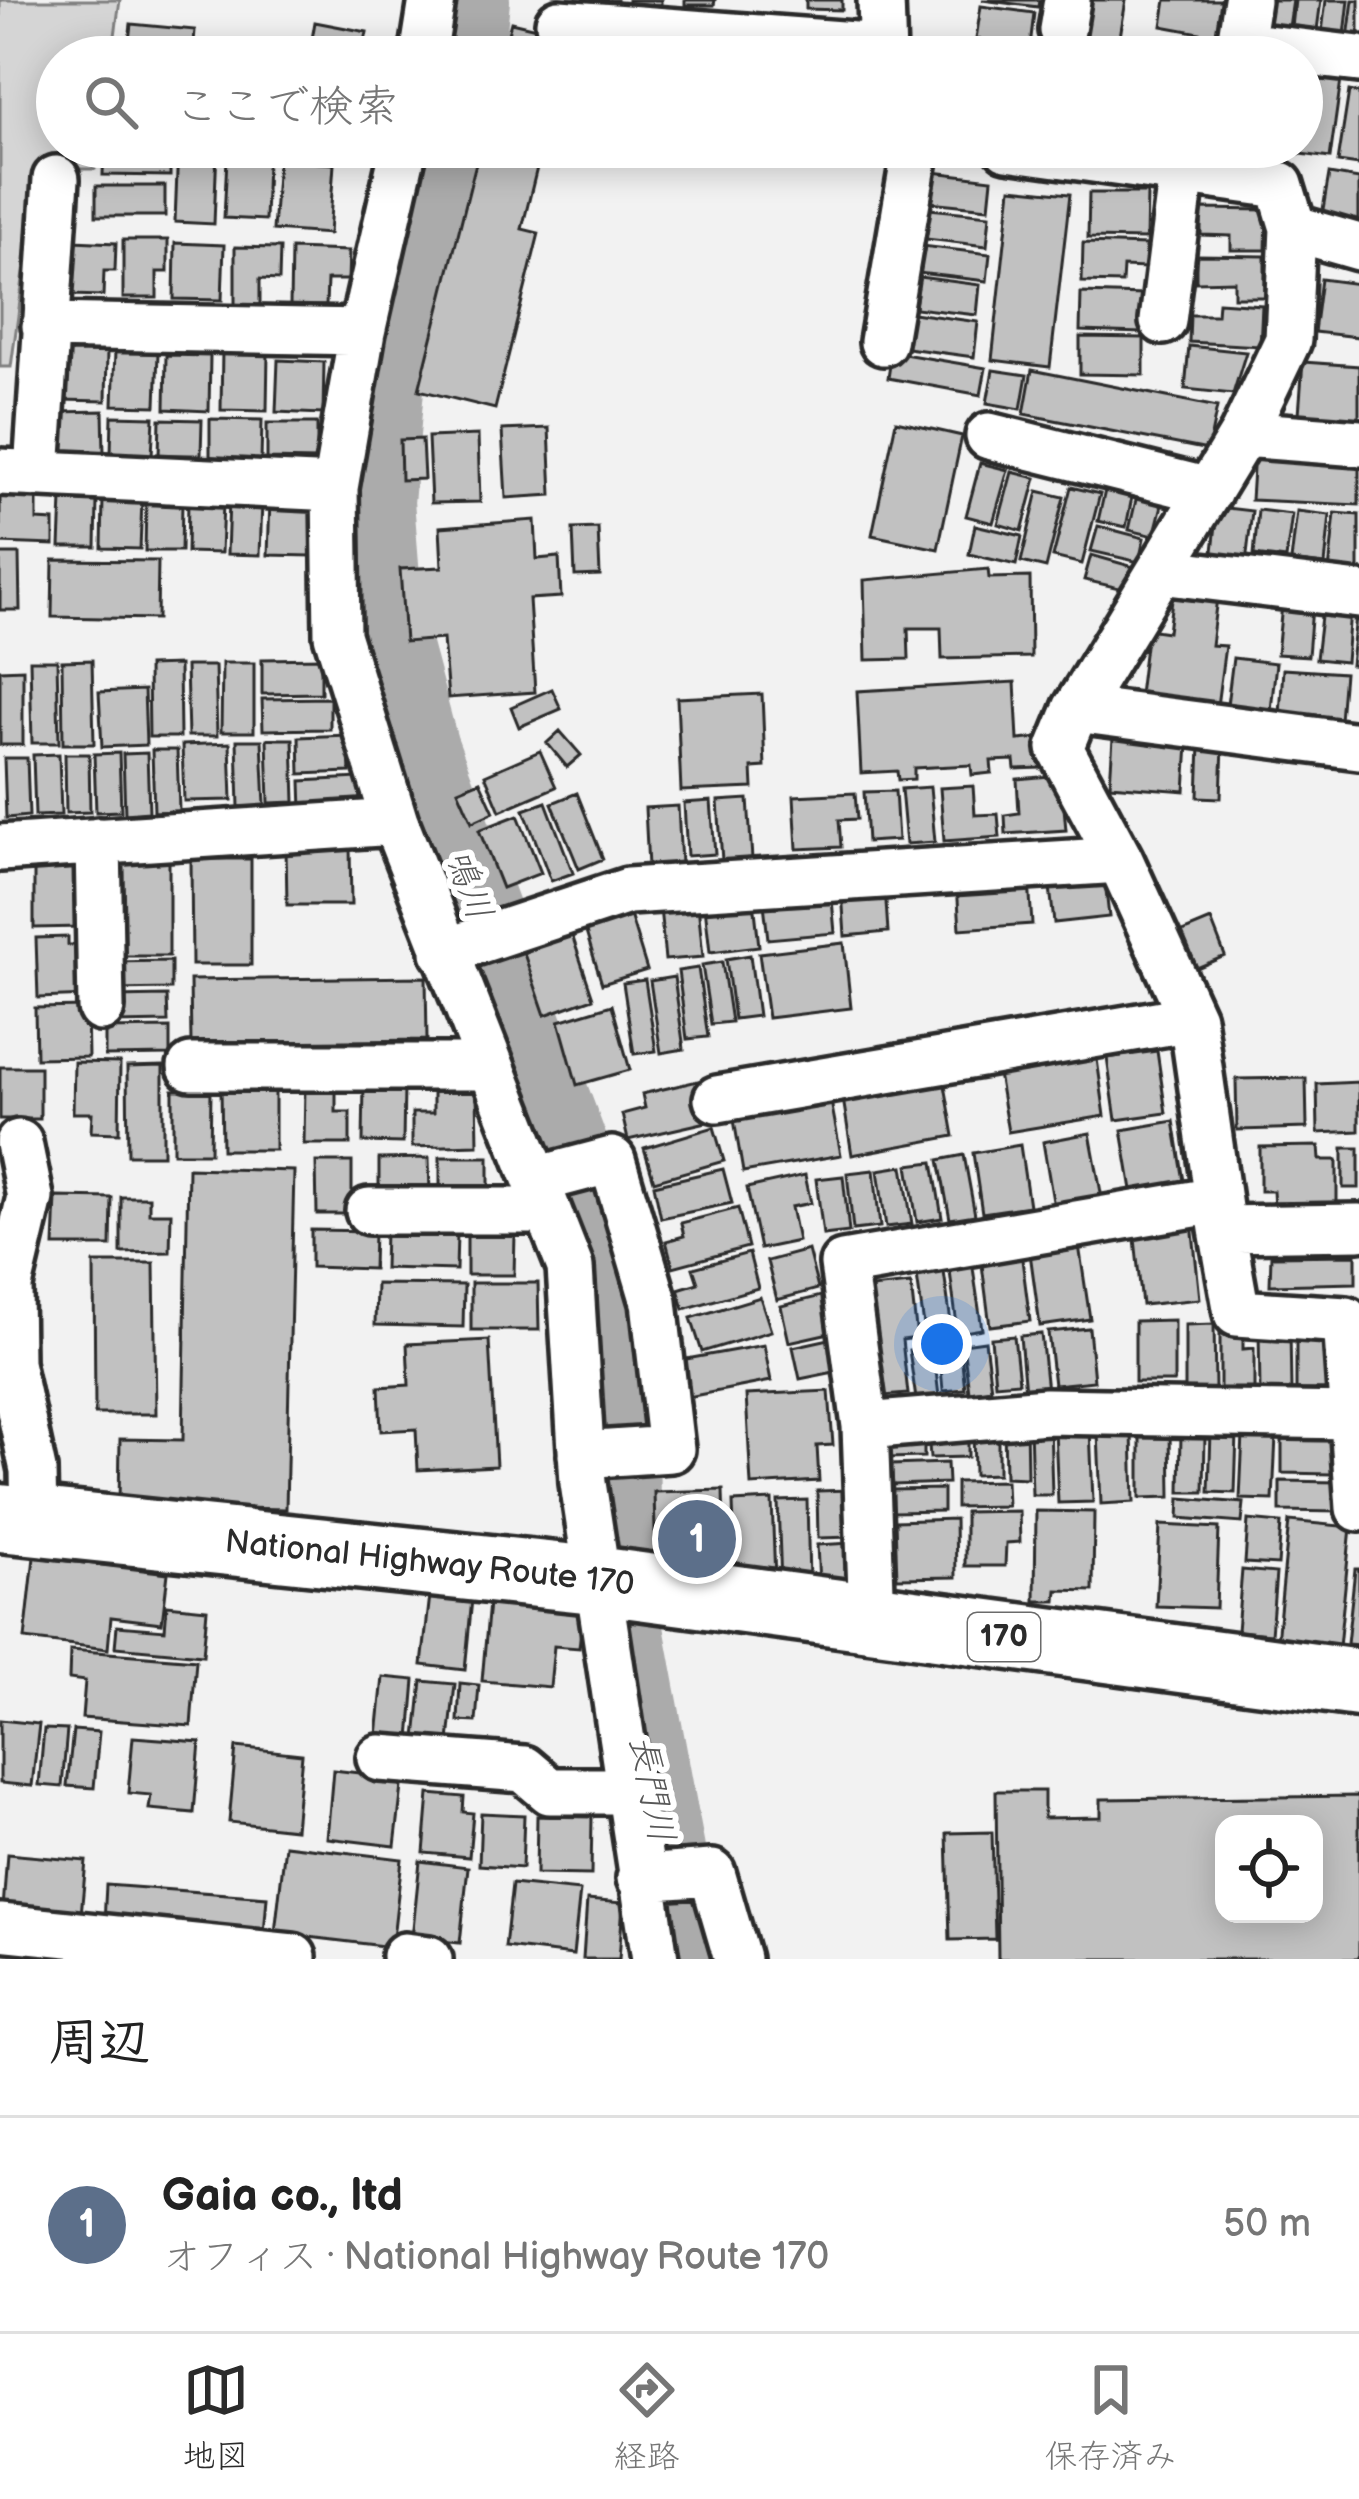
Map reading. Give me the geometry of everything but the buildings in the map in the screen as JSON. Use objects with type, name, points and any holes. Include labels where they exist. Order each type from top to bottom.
[{"type":"highway","name":"National Highway Route 170","points":[[17,1520],[618,1584],[1359,1683]]},
{"type":"street","points":[[426,36],[432,0]]},
{"type":"street","points":[[881,0],[882,36]]},
{"type":"street","points":[[1241,36],[1246,0]]},
{"type":"street","points":[[559,23],[704,36]]},
{"type":"street","points":[[1323,55],[1359,59]]},
{"type":"street","points":[[399,168],[362,332],[335,488],[337,635],[395,822],[570,1267],[581,1456],[618,1584],[626,1791],[655,1959]]},
{"type":"street","points":[[883,342],[912,168]]},
{"type":"street","points":[[1160,168],[1280,185],[1293,228],[1288,340],[1243,434],[1076,709],[1060,748],[1120,860],[1192,1018],[1237,1312],[1346,1319],[1359,1508]]},
{"type":"street","points":[[1163,321],[1182,171]]},
{"type":"street","points":[[56,179],[45,326],[18,472],[335,488]]},
{"type":"street","points":[[1293,228],[1359,248]]},
{"type":"street","points":[[45,326],[362,332]]},
{"type":"street","points":[[1243,434],[1359,443]]},
{"type":"street","points":[[989,436],[1209,491]]},
{"type":"street","points":[[1160,571],[1359,595]]},
{"type":"street","points":[[1076,709],[1359,746]]},
{"type":"street","points":[[0,848],[395,822]]},
{"type":"street","points":[[98,841],[101,1008]]},
{"type":"street","points":[[444,952],[628,890],[1120,860]]},
{"type":"street","points":[[717,1099],[1192,1018]]},
{"type":"street","points":[[191,1067],[491,1067]]},
{"type":"street","points":[[17,1520],[33,1469],[10,1363],[9,1286],[29,1197],[20,1143]]},
{"type":"street","points":[[369,1211],[542,1196],[612,1160],[654,1302],[671,1450],[581,1456]]},
{"type":"street","points":[[872,1619],[865,1426],[842,1264],[1220,1214],[1359,1227]]},
{"type":"street","points":[[865,1426],[1046,1411],[1356,1437]]},
{"type":"street","points":[[380,1758],[524,1769],[550,1792],[626,1791]]},
{"type":"street","points":[[642,1878],[712,1873],[737,1959]]},
{"type":"street","points":[[0,1927],[293,1957]]},
{"type":"shaded area","points":[[0,0],[120,0],[115,36],[36,36],[36,168],[95,168],[38,169],[11,367],[0,367]]},
{"type":"waterway","name":"鳴川","points":[[464,36],[468,0]]},
{"type":"waterway","name":"鳴川","points":[[436,168],[382,388],[372,502],[381,615],[417,749],[581,1187],[615,1328],[620,1619],[683,1959]]},
{"type":"place","name":"Gaia co., ltd","points":[[697,1539]]},
{"type":"water label","name":"長門川","points":[[651,1789]]}]
